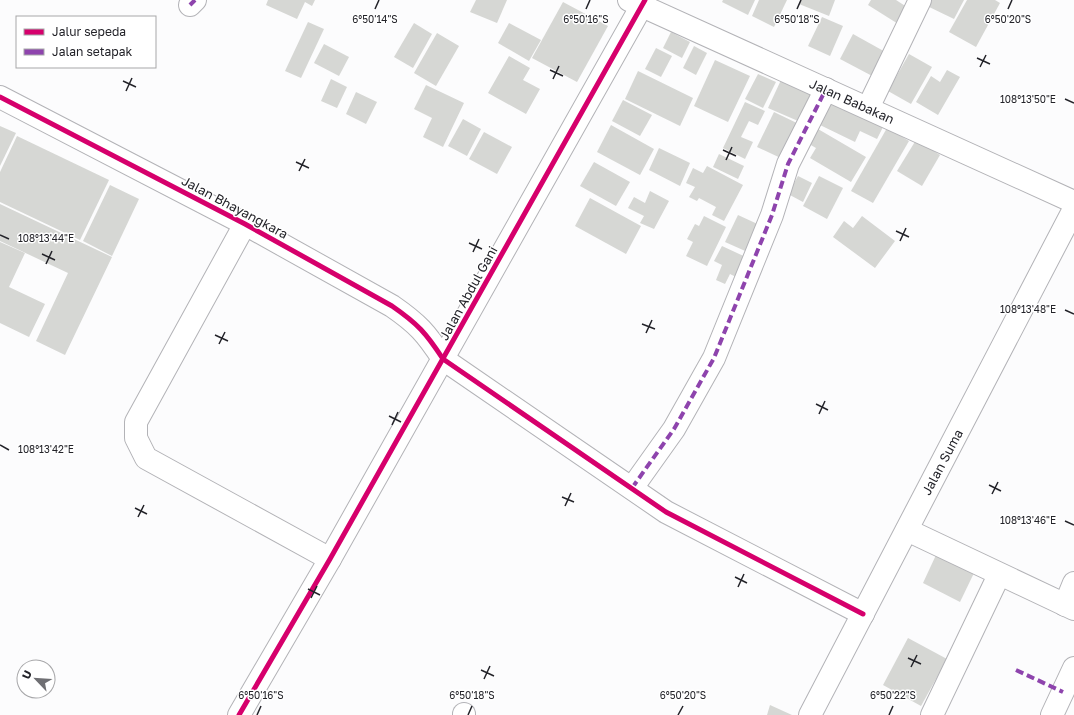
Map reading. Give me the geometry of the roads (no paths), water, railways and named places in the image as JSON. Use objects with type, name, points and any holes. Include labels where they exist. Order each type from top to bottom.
[{"type":"street","points":[[868,108],[920,0]]},
{"type":"street","name":"Jalan Babakan","points":[[639,2],[1074,202]]},
{"type":"street","name":"Jalan Abdul Gani","points":[[239,715],[330,559],[443,359],[639,2]]},
{"type":"street","points":[[632,488],[674,429],[714,358],[772,215],[788,164],[826,89]]},
{"type":"street","name":"Jalan Bhayangkara","points":[[0,97],[245,224],[409,318],[426,334],[443,359]]},
{"type":"street","name":"Jalan Suma","points":[[810,715],[1074,209]]},
{"type":"street","points":[[245,224],[136,422],[136,438],[146,458],[330,559]]},
{"type":"street","points":[[443,359],[666,512],[863,614]]},
{"type":"street","points":[[907,530],[1069,607],[1074,583]]},
{"type":"street","points":[[932,715],[999,575]]},
{"type":"street","points":[[1052,715],[1074,668]]}]
